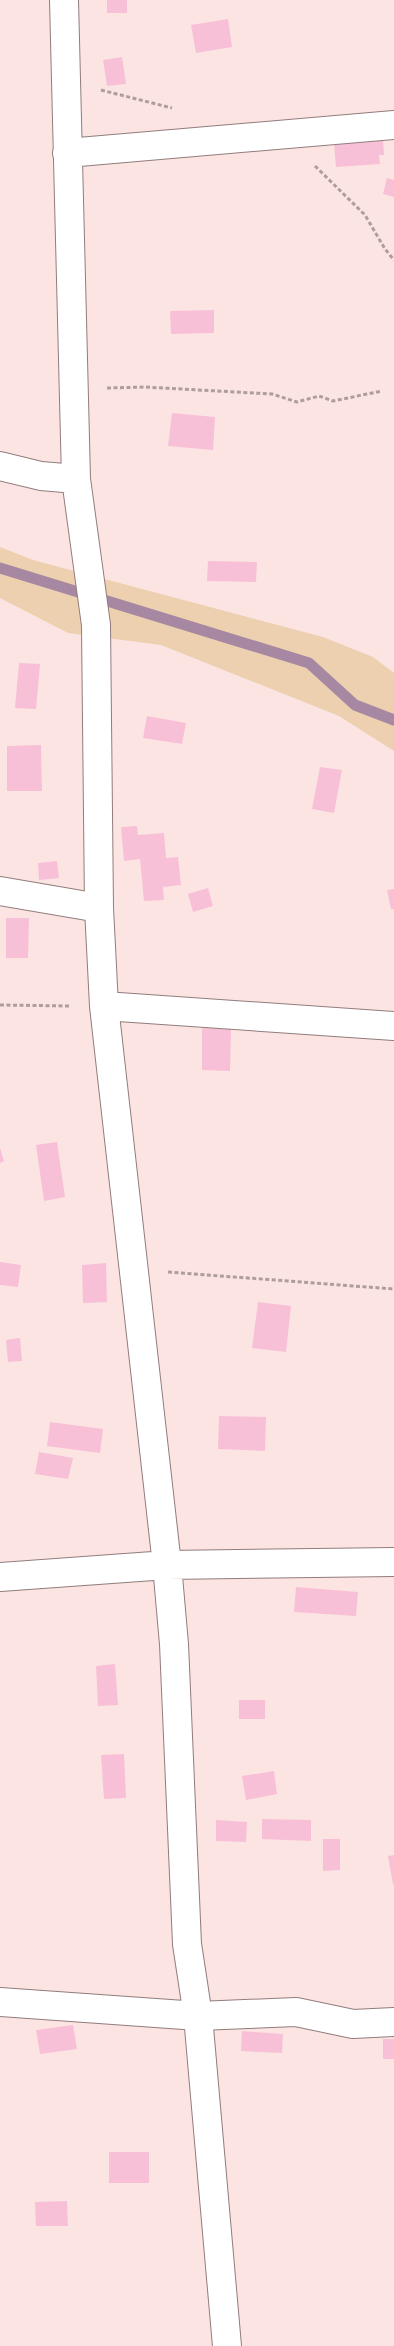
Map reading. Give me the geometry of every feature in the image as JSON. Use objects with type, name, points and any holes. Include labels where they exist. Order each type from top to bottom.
[{"type":"street","points":[[64,0],[76,479],[96,625],[99,908],[104,1006],[167,1565],[174,1644],[187,1944],[198,2016],[227,2346]]},
{"type":"street","points":[[67,153],[394,125]]},
{"type":"street","points":[[0,466],[41,476],[76,479]]},
{"type":"street","points":[[0,891],[99,908]]},
{"type":"street","points":[[104,1006],[394,1026]]},
{"type":"street","points":[[0,1577],[167,1565],[394,1562]]},
{"type":"street","points":[[0,2002],[198,2016],[296,2012],[353,2024],[394,2022]]},
{"type":"path","points":[[66,73],[106,92],[174,109]]},
{"type":"path","points":[[310,162],[365,215],[394,260]]},
{"type":"path","points":[[74,390],[145,387],[272,394],[297,402],[319,396],[333,401],[382,392]]},
{"type":"path","points":[[0,1005],[104,1006]]},
{"type":"path","points":[[133,1270],[394,1289]]},
{"type":"shaded area","points":[[0,547],[33,560],[323,637],[373,657],[394,673],[394,751],[339,716],[161,645],[68,633],[0,598]]},
{"type":"building","points":[[107,0],[127,0],[127,13],[107,13]]},
{"type":"building","points":[[228,19],[232,47],[196,53],[191,25]]},
{"type":"building","points":[[122,57],[126,84],[107,86],[103,60]]},
{"type":"building","points":[[383,139],[384,155],[379,155],[380,164],[336,167],[334,143]]},
{"type":"building","points":[[387,178],[394,180],[394,197],[383,194]]},
{"type":"building","points":[[214,310],[214,333],[171,334],[170,311]]},
{"type":"building","points":[[172,413],[215,417],[213,450],[168,446]]},
{"type":"building","points":[[208,561],[257,562],[256,582],[207,581]]},
{"type":"building","points":[[19,663],[40,664],[36,709],[15,708]]},
{"type":"building","points":[[147,716],[186,723],[182,744],[143,738]]},
{"type":"building","points":[[41,745],[42,791],[7,791],[7,746]]},
{"type":"building","points":[[320,767],[342,770],[334,813],[312,809]]},
{"type":"building","points":[[137,826],[138,835],[164,833],[166,858],[178,857],[181,885],[163,887],[164,900],[144,901],[140,859],[124,861],[121,827]]},
{"type":"building","points":[[57,861],[59,878],[39,880],[38,863]]},
{"type":"building","points":[[208,888],[213,906],[193,912],[188,894]]},
{"type":"building","points":[[394,889],[394,909],[391,909],[387,890]]},
{"type":"building","points":[[6,918],[29,918],[28,958],[6,958]]},
{"type":"building","points":[[202,1028],[231,1029],[230,1071],[202,1070]]},
{"type":"building","points":[[57,1142],[65,1197],[44,1201],[36,1145]]},
{"type":"building","points":[[0,1148],[4,1161],[0,1163]]},
{"type":"building","points":[[0,1262],[21,1265],[18,1287],[0,1285]]},
{"type":"building","points":[[106,1263],[107,1302],[83,1303],[82,1265]]},
{"type":"building","points":[[258,1302],[291,1306],[286,1352],[252,1348]]},
{"type":"building","points":[[20,1338],[22,1361],[8,1362],[6,1340]]},
{"type":"building","points":[[219,1416],[266,1417],[265,1451],[218,1449]]},
{"type":"building","points":[[50,1422],[103,1429],[100,1453],[47,1446]]},
{"type":"building","points":[[39,1452],[73,1458],[68,1479],[35,1474]]},
{"type":"building","points":[[296,1587],[358,1592],[356,1616],[294,1612]]},
{"type":"building","points":[[115,1664],[118,1705],[98,1706],[96,1666]]},
{"type":"building","points":[[239,1700],[265,1700],[265,1719],[239,1719]]},
{"type":"building","points":[[124,1754],[126,1798],[104,1799],[101,1755]]},
{"type":"building","points":[[274,1771],[277,1794],[246,1800],[242,1776]]},
{"type":"building","points":[[262,1819],[311,1820],[311,1841],[262,1839]]},
{"type":"building","points":[[216,1820],[247,1822],[246,1842],[216,1841]]},
{"type":"building","points":[[323,1839],[340,1839],[340,1870],[323,1871]]},
{"type":"building","points":[[394,1855],[394,1884],[393,1884],[388,1856]]},
{"type":"building","points":[[73,2025],[77,2049],[40,2054],[36,2030]]},
{"type":"building","points":[[242,2031],[283,2034],[282,2053],[241,2051]]},
{"type":"building","points":[[383,2039],[394,2039],[394,2059],[383,2059]]},
{"type":"building","points":[[109,2152],[149,2152],[149,2183],[109,2183]]},
{"type":"building","points":[[67,2201],[68,2226],[36,2226],[35,2202]]},
{"type":"waterway","points":[[0,568],[309,663],[355,705],[394,720]]}]
